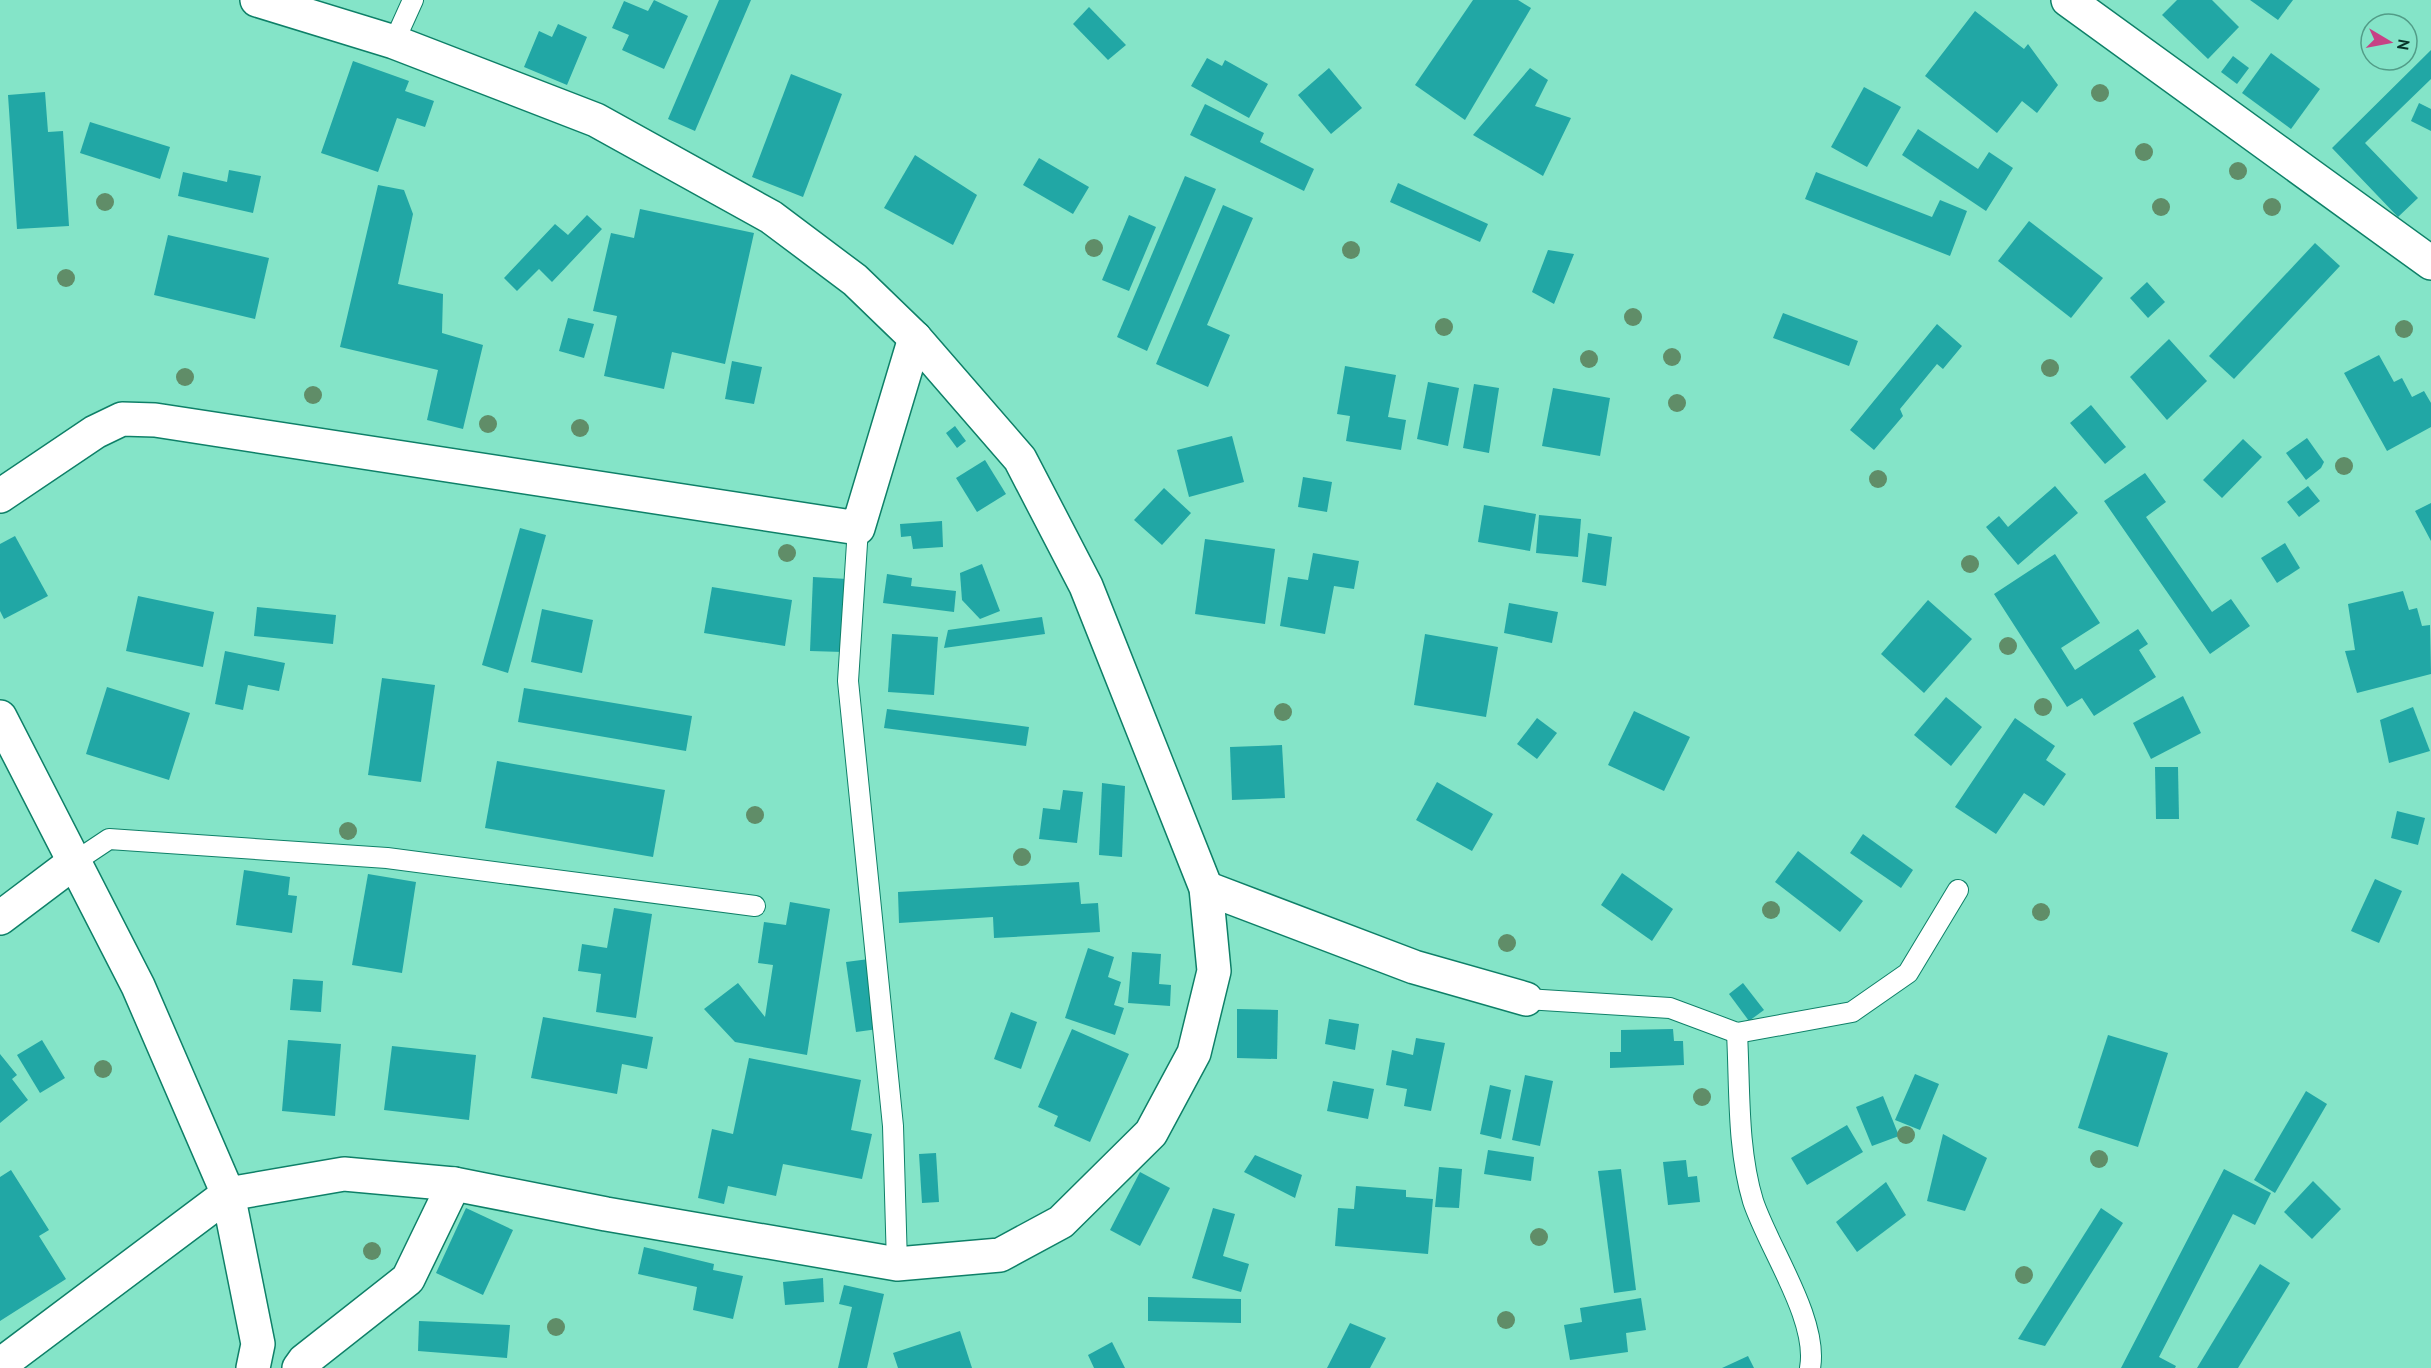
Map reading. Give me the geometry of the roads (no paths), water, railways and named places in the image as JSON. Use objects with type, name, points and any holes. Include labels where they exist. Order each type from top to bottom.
[{"type":"street","points":[[0,1365],[228,1194],[344,1174],[454,1184],[606,1214],[897,1264],[1000,1255],[1061,1222],[1150,1133],[1194,1053],[1214,970],[1206,888],[1086,586],[1020,459],[915,338],[855,280],[771,217],[596,120],[394,42],[256,0]]},
{"type":"street","points":[[2068,0],[2431,263]]},
{"type":"street","points":[[0,496],[95,432],[122,419],[155,420],[858,528],[915,338]]},
{"type":"street","points":[[0,717],[138,986],[228,1194],[258,1344],[253,1368]]},
{"type":"street","points":[[0,918],[74,863]]},
{"type":"street","points":[[1206,888],[1414,967],[1526,999]]},
{"type":"street","points":[[299,1368],[304,1361],[408,1279],[454,1184]]},
{"type":"lane","points":[[394,42],[412,0]]},
{"type":"lane","points":[[858,528],[848,681],[893,1126],[897,1264]]},
{"type":"lane","points":[[74,863],[109,839],[387,858],[755,906]]},
{"type":"lane","points":[[1526,999],[1670,1008],[1737,1033],[1852,1012],[1908,973],[1958,890]]},
{"type":"lane","points":[[1737,1033],[1746,1170],[1754,1202],[1805,1320],[1811,1359],[1810,1368]]}]
